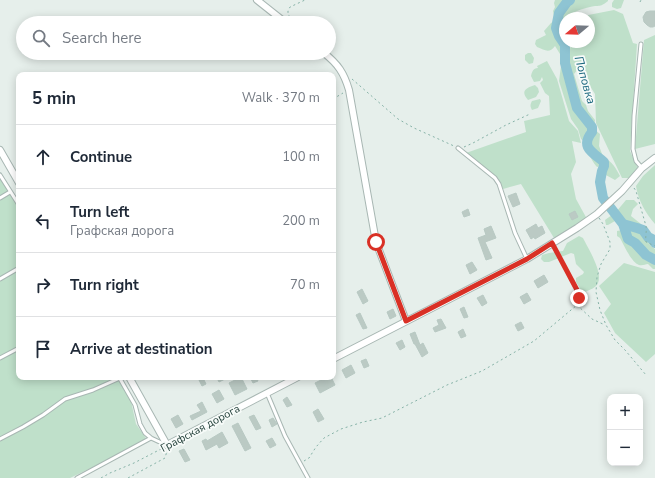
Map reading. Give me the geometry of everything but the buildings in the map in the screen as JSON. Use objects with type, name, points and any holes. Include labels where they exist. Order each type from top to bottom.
[{"type":"street","points":[[257,0],[277,16]]},
{"type":"street","points":[[332,60],[342,71],[347,82],[376,242],[406,321]]},
{"type":"street","points":[[0,150],[16,178]]},
{"type":"street","points":[[336,356],[527,259],[578,228],[597,214],[631,182],[642,168],[655,158]]},
{"type":"street","points":[[131,380],[168,445]]},
{"type":"street","name":"Графская дорога","points":[[168,445],[292,380]]},
{"type":"lane","points":[[640,44],[633,149],[636,161],[642,168]]},
{"type":"lane","points":[[458,148],[495,178],[499,184],[515,233],[527,259]]},
{"type":"lane","points":[[0,174],[16,201]]},
{"type":"lane","points":[[0,198],[10,192]]},
{"type":"lane","points":[[0,279],[16,270]]},
{"type":"lane","points":[[0,358],[16,350]]},
{"type":"lane","points":[[0,439],[43,415],[65,399],[93,390],[114,380]]},
{"type":"lane","points":[[122,380],[135,405],[140,424],[145,433],[151,438],[168,445]]},
{"type":"lane","points":[[267,393],[285,436],[308,478]]},
{"type":"lane","points":[[77,478],[151,438]]},
{"type":"path","points":[[290,16],[288,14],[290,7],[305,0]]},
{"type":"path","points":[[342,71],[398,119],[458,148],[473,143],[530,114]]},
{"type":"path","points":[[336,97],[349,90]]},
{"type":"path","points":[[631,182],[636,191],[646,226],[646,242],[655,246]]},
{"type":"path","points":[[597,214],[603,224],[610,242],[610,249],[601,264],[597,277],[596,292],[600,310],[606,325],[615,340],[646,375]]},
{"type":"path","points":[[300,464],[309,458],[324,438],[362,422],[382,418],[447,385],[482,370],[534,341],[576,305],[579,298],[577,290],[552,243]]},
{"type":"path","points":[[576,305],[592,319],[606,325]]},
{"type":"path","points":[[128,478],[165,458],[168,445]]},
{"type":"path","name":"Графская дорога","points":[[101,478],[168,445]]},
{"type":"green space","points":[[555,0],[608,0],[602,5],[593,6],[576,12],[559,12],[559,48],[595,48],[595,14],[614,10],[623,14],[633,43],[637,44],[630,151],[638,169],[631,178],[622,178],[596,123],[595,94],[578,67],[574,74],[582,101],[595,120],[594,129],[600,134],[599,146],[604,159],[612,163],[620,176],[615,180],[604,174],[604,168],[601,166],[597,167],[594,163],[589,153],[588,141],[585,142],[581,139],[578,129],[571,119],[559,81],[561,66],[560,54],[555,46],[551,50],[547,51],[537,47],[535,44],[536,40],[546,35],[544,31],[556,20],[553,11],[555,7]]},
{"type":"green space","points":[[614,0],[624,0],[621,8],[617,9],[612,7]]},
{"type":"green space","points":[[655,35],[655,144],[635,149],[644,40]]},
{"type":"green space","points":[[531,53],[534,58],[533,63],[529,64],[525,60],[525,55]]},
{"type":"green space","points":[[547,61],[557,79],[569,121],[578,131],[581,143],[572,141],[576,162],[571,174],[576,199],[587,219],[554,238],[521,184],[503,189],[498,178],[466,153],[526,132],[524,121],[550,115],[549,96],[545,93],[540,83],[543,80],[542,77],[540,81],[534,82],[531,76],[534,69],[538,68],[537,66]]},
{"type":"green space","points":[[535,85],[539,92],[536,97],[528,100],[524,92],[529,87]]},
{"type":"green space","points":[[540,99],[541,101],[538,108],[532,110],[530,106],[532,101]]},
{"type":"green space","points":[[655,165],[655,224],[643,206],[636,186],[643,176]]},
{"type":"green space","points":[[0,172],[16,199],[16,380],[119,380],[131,401],[136,424],[148,441],[70,478],[0,478]]},
{"type":"green space","points":[[626,200],[634,200],[638,204],[633,209],[631,216],[647,231],[645,238],[655,249],[655,269],[648,264],[639,265],[633,260],[620,238],[617,236],[617,231],[625,228],[624,226],[619,225],[615,221],[606,225],[605,220],[616,212]]},
{"type":"green space","points":[[579,236],[583,238],[594,260],[599,278],[596,286],[585,292],[581,290],[576,282],[576,278],[584,272],[576,264],[574,254],[571,253],[549,262],[544,262],[541,259],[542,255],[563,251],[567,243]]},
{"type":"green space","points":[[624,263],[655,272],[655,354],[646,362],[615,333],[604,313],[611,304],[599,286]]},
{"type":"waterway","name":"Поповка","points":[[570,0],[559,13],[556,28],[565,45],[565,63],[577,108],[592,127],[592,132],[587,145],[589,149],[604,162],[600,182],[603,198],[623,224],[628,239],[635,243],[646,255],[655,260]]},
{"type":"waterway","points":[[623,224],[643,230],[655,243]]},
{"type":"route","points":[[376,242],[406,321],[527,259],[552,243],[577,290],[579,298]]}]
